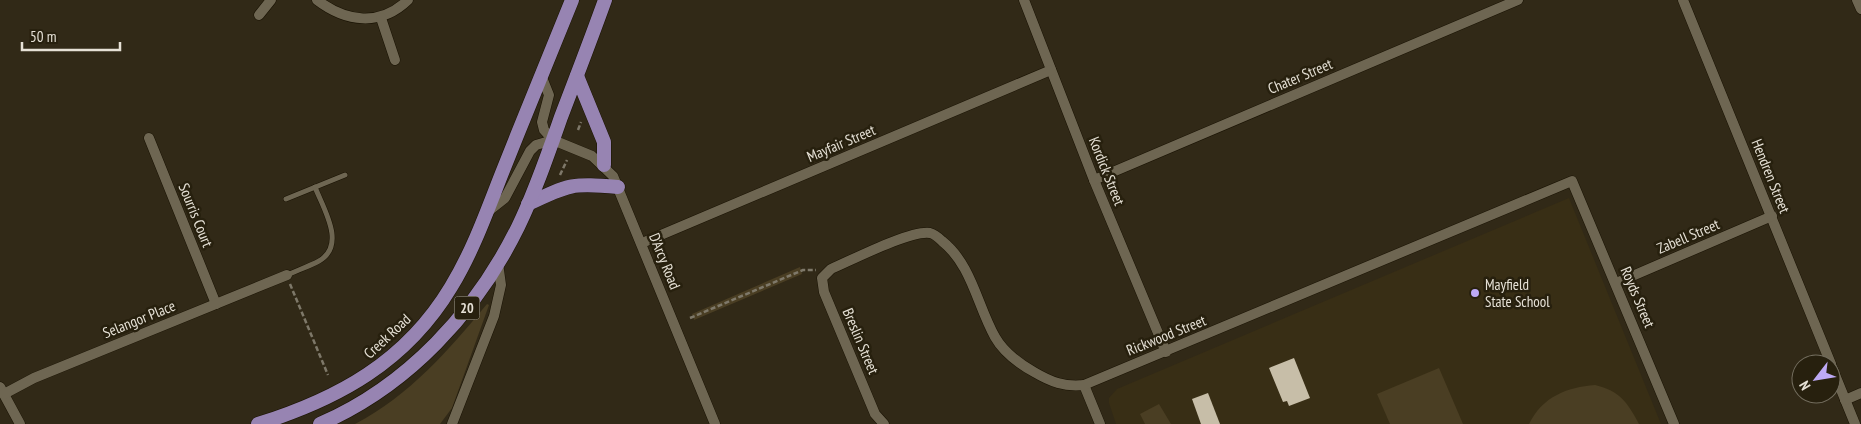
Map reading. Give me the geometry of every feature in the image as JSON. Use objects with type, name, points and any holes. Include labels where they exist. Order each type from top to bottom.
[{"type":"main road","name":"Creek Road","points":[[258,424],[312,406],[360,380],[396,353],[428,319],[451,288],[485,214],[572,0]]},
{"type":"main road","name":"20","points":[[320,424],[367,400],[419,360],[471,304],[498,263],[528,204],[605,0]]},
{"type":"main road","points":[[577,76],[604,142],[604,165]]},
{"type":"main road","points":[[528,204],[561,188],[572,185],[618,187]]},
{"type":"street","points":[[259,15],[271,0]]},
{"type":"street","points":[[317,0],[346,17],[361,20],[381,18],[398,10],[408,0]]},
{"type":"street","points":[[1025,2],[1036,0]]},
{"type":"street","name":"Chater Street","points":[[1094,180],[1518,0]]},
{"type":"street","name":"Hendren Street","points":[[1683,0],[1827,354]]},
{"type":"street","points":[[1857,0],[1861,9]]},
{"type":"street","name":"Kordick Street","points":[[1025,2],[1094,180],[1166,352]]},
{"type":"street","points":[[381,18],[395,60]]},
{"type":"street","name":"Mayfair Street","points":[[642,243],[1051,70]]},
{"type":"street","points":[[541,75],[549,95],[543,127],[553,140]]},
{"type":"street","name":"Sourris Court","points":[[149,138],[216,304]]},
{"type":"street","name":"D'Arcy Road","points":[[553,140],[587,153],[604,165],[618,187],[715,424]]},
{"type":"street","name":"Creek Road","points":[[485,214],[505,198],[530,151],[536,145],[553,140]]},
{"type":"street","name":"Rickwood Street","points":[[831,269],[916,233],[932,233],[949,247],[965,269],[995,336],[1006,352],[1020,364],[1050,381],[1060,385],[1084,385],[1572,182]]},
{"type":"street","name":"Royds Street","points":[[1572,182],[1674,424]]},
{"type":"street","name":"Zabell Street","points":[[1616,283],[1772,216]]},
{"type":"street","points":[[452,424],[499,299],[501,285],[498,263]]},
{"type":"street","name":"Breslin Street","points":[[831,269],[822,278],[824,292],[875,414],[884,424]]},
{"type":"street","name":"Selangor Place","points":[[2,390],[287,275]]},
{"type":"street","points":[[1084,385],[1100,424]]},
{"type":"street","points":[[2,390],[20,424]]},
{"type":"street","name":"Hendren Street","points":[[1841,390],[1855,424]]},
{"type":"street","points":[[1845,400],[1861,393]]},
{"type":"lane","points":[[286,199],[344,175]]},
{"type":"lane","points":[[287,275],[321,260],[331,250],[333,233],[315,187]]},
{"type":"path","points":[[556,184],[567,160]]},
{"type":"path","points":[[690,318],[803,270],[831,269]]},
{"type":"path","points":[[287,275],[328,375]]},
{"type":"shaded area","name":"Mayfield State School","points":[[1569,198],[1661,424],[1116,424],[1109,398],[1117,389]]},
{"type":"shaded area","points":[[800,267],[802,274],[694,320],[692,314]]},
{"type":"shaded area","points":[[487,304],[489,305],[452,408],[440,424],[355,424],[411,386],[443,355]]},
{"type":"shaded area","points":[[1439,368],[1463,424],[1390,424],[1377,394]]},
{"type":"shaded area","points":[[1595,385],[1604,387],[1622,398],[1631,409],[1639,424],[1529,424],[1541,407],[1556,395],[1575,388]]},
{"type":"shaded area","points":[[1159,404],[1171,424],[1145,424],[1140,414]]},
{"type":"building","points":[[1294,358],[1310,398],[1289,406],[1287,401],[1283,402],[1269,368]]},
{"type":"building","points":[[1208,393],[1220,424],[1201,424],[1192,399]]},
{"type":"place","name":"Mayfield State School","points":[[1475,293]]}]
